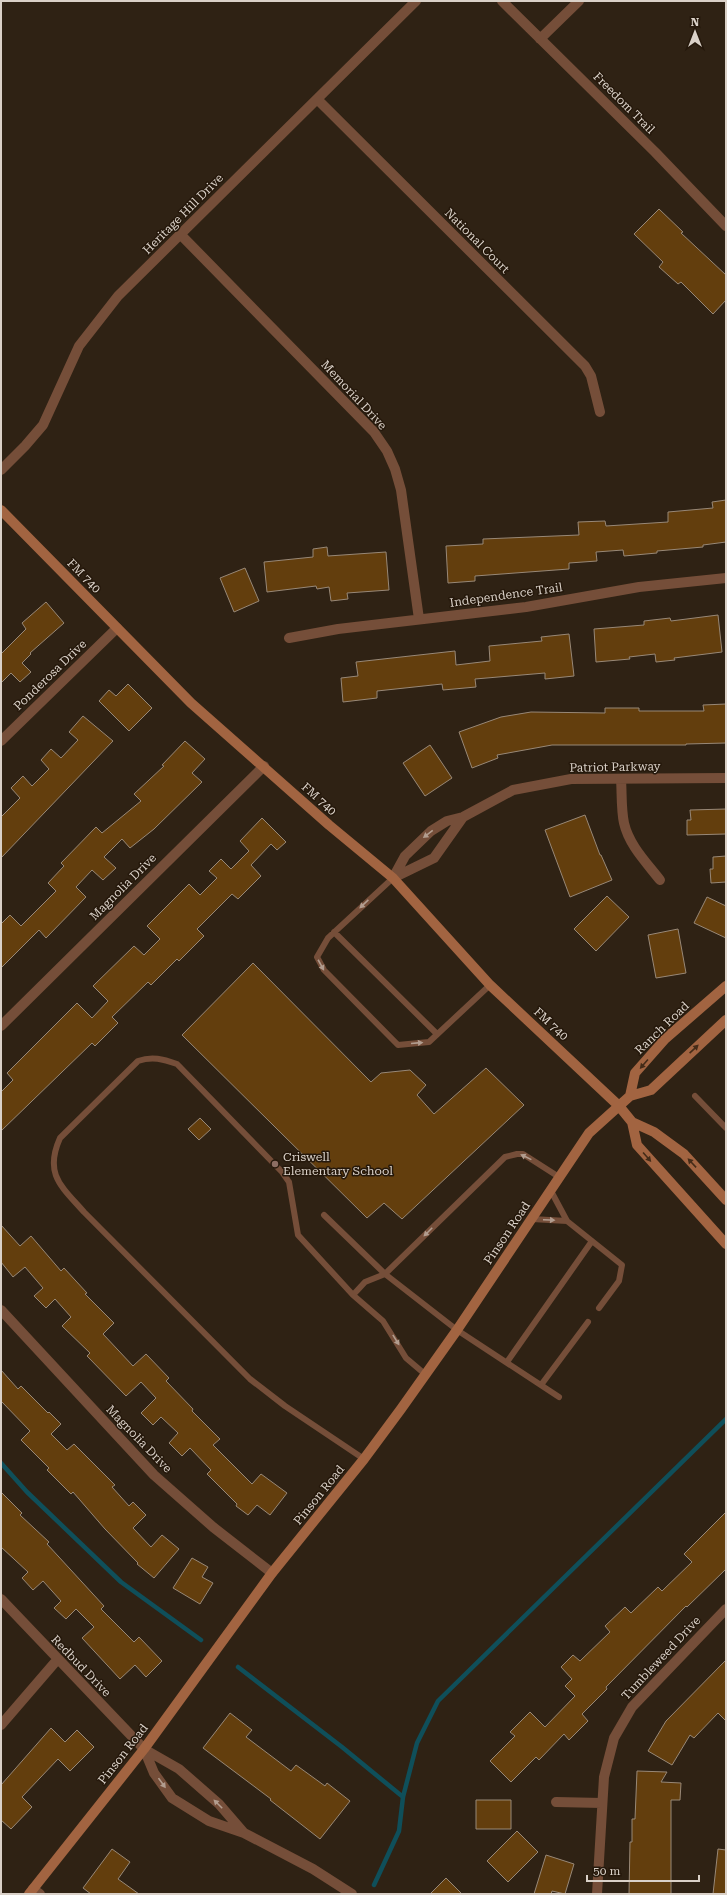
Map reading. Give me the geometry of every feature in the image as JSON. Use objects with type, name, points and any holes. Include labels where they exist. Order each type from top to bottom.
[{"type":"main road","name":"FM 740","points":[[1,510],[191,703],[329,825],[393,878],[490,985],[619,1106],[632,1122]]},
{"type":"main road","name":"Ranch Road","points":[[630,1096],[635,1073],[665,1039],[726,986]]},
{"type":"main road","points":[[619,1106],[630,1096],[650,1090],[726,1020]]},
{"type":"main road","name":"Pinson Road","points":[[34,1892],[144,1749],[272,1573],[364,1459],[426,1375],[589,1133],[619,1106]]},
{"type":"main road","points":[[632,1122],[654,1132],[684,1154],[726,1200]]},
{"type":"main road","points":[[632,1122],[637,1146],[726,1244]]},
{"type":"street","name":"Heritage Hill Drive","points":[[1,470],[43,425],[79,346],[118,296],[416,1]]},
{"type":"street","name":"Freedom Trail","points":[[502,1],[655,152],[726,226]]},
{"type":"street","points":[[540,39],[579,1]]},
{"type":"street","name":"National Court","points":[[317,99],[585,366],[591,376],[600,412]]},
{"type":"street","name":"Memorial Drive","points":[[180,234],[374,432],[387,451],[395,468],[401,490],[419,619]]},
{"type":"street","name":"Independence Trail","points":[[289,638],[338,629],[526,607],[639,587],[726,578]]},
{"type":"street","name":"Ponderosa Drive","points":[[1,741],[117,628]]},
{"type":"street","name":"Magnolia Drive","points":[[1,1026],[264,766]]},
{"type":"street","name":"Patriot Parkway","points":[[393,878],[405,856],[431,831],[447,821],[463,817],[513,790],[571,779],[726,778]]},
{"type":"street","points":[[621,779],[624,822],[628,836],[636,850],[660,880]]},
{"type":"street","name":"Patriot Parkway","points":[[393,878],[434,858],[463,817]]},
{"type":"street","name":"Magnolia Drive","points":[[1,1310],[154,1475],[213,1527],[272,1573]]},
{"type":"street","name":"Redbud Drive","points":[[1,1599],[57,1660],[144,1749],[179,1768],[219,1804],[244,1833]]},
{"type":"street","name":"Tumbleweed Drive","points":[[597,1894],[604,1777],[614,1738],[632,1707],[726,1609]]},
{"type":"street","points":[[1,1725],[57,1660]]},
{"type":"street","name":"Redbud Drive","points":[[144,1749],[154,1773],[172,1798],[209,1821],[244,1833],[313,1869],[352,1894]]},
{"type":"street","points":[[556,1802],[602,1803]]},
{"type":"lane","points":[[393,878],[328,938],[317,958],[324,970],[398,1045],[429,1042],[490,985]]},
{"type":"lane","points":[[334,932],[437,1034]]},
{"type":"lane","points":[[364,1459],[285,1406],[250,1379],[84,1212],[60,1185],[53,1168],[54,1152],[60,1138],[138,1060],[160,1058],[177,1064],[282,1172],[289,1182],[298,1235],[353,1295],[370,1312],[383,1321],[406,1358],[426,1375]]},
{"type":"lane","points":[[695,1096],[726,1128]]},
{"type":"lane","points":[[353,1295],[365,1282],[385,1274],[505,1157],[523,1154],[559,1177]]},
{"type":"lane","points":[[551,1191],[567,1221],[622,1265],[620,1281],[599,1308]]},
{"type":"lane","points":[[324,1215],[385,1274],[457,1330],[559,1396]]},
{"type":"lane","points":[[532,1219],[567,1221]]},
{"type":"lane","points":[[507,1362],[592,1241]]},
{"type":"lane","points":[[541,1385],[588,1322]]},
{"type":"building","points":[[659,209],[683,232],[681,233],[726,275],[726,300],[713,314],[681,282],[678,284],[659,267],[663,262],[634,234]]},
{"type":"building","points":[[726,500],[726,542],[703,545],[703,547],[657,551],[657,553],[624,556],[623,550],[596,552],[597,561],[569,563],[569,569],[475,576],[475,581],[448,583],[446,546],[483,544],[483,539],[579,535],[578,522],[605,521],[606,526],[668,522],[668,512],[713,508],[712,502]]},
{"type":"building","points":[[327,547],[328,556],[386,552],[389,590],[347,593],[348,599],[331,601],[329,587],[317,589],[316,586],[267,592],[264,562],[313,557],[313,549]]},
{"type":"building","points":[[245,568],[259,601],[234,612],[220,578]]},
{"type":"building","points":[[46,602],[64,623],[30,653],[31,654],[22,663],[31,672],[20,682],[11,673],[1,683],[1,654],[26,629],[22,623]]},
{"type":"building","points":[[718,615],[722,652],[674,658],[675,660],[656,662],[655,654],[629,657],[630,659],[596,662],[594,629],[644,625],[644,621],[670,618],[671,621]]},
{"type":"building","points":[[569,634],[574,676],[545,679],[545,673],[475,679],[476,687],[443,690],[442,684],[377,691],[377,698],[343,702],[341,678],[358,676],[356,662],[455,651],[456,665],[490,661],[489,646],[542,641],[541,637]]},
{"type":"building","points":[[128,684],[152,708],[129,731],[99,701],[109,690],[116,696]]},
{"type":"building","points":[[726,704],[726,743],[686,745],[552,745],[497,755],[498,758],[472,768],[459,732],[501,717],[531,712],[605,713],[605,708],[639,708],[639,711],[704,711],[703,705]]},
{"type":"building","points":[[83,716],[113,741],[1,858],[1,817],[20,798],[11,788],[23,776],[32,786],[49,769],[41,760],[51,749],[61,758],[78,740],[69,732]]},
{"type":"building","points":[[185,741],[205,759],[192,773],[202,782],[154,829],[130,848],[122,839],[104,857],[116,868],[103,880],[92,870],[76,887],[86,897],[46,938],[39,930],[1,968],[1,924],[10,915],[21,926],[56,891],[48,883],[64,866],[61,863],[96,827],[102,833],[141,801],[134,794],[164,766],[162,765]]},
{"type":"building","points":[[430,745],[452,778],[425,796],[403,763]]},
{"type":"building","points":[[726,809],[726,834],[687,835],[687,820],[691,820],[690,810]]},
{"type":"building","points":[[585,815],[600,855],[612,880],[570,897],[545,830]]},
{"type":"building","points":[[262,818],[286,842],[277,850],[271,844],[251,865],[261,876],[238,899],[232,894],[197,929],[204,936],[179,961],[177,959],[151,985],[148,982],[112,1017],[118,1023],[95,1046],[92,1043],[1,1131],[1,1092],[13,1080],[7,1073],[77,1003],[92,1018],[108,1001],[93,986],[134,946],[144,955],[160,939],[147,926],[189,884],[200,895],[217,878],[209,871],[221,859],[231,869],[249,851],[240,841]]},
{"type":"building","points":[[726,856],[726,882],[711,883],[710,869],[713,869],[713,857]]},
{"type":"building","points":[[607,896],[629,917],[596,951],[574,929]]},
{"type":"building","points":[[707,897],[726,906],[726,938],[694,923]]},
{"type":"building","points":[[678,929],[686,973],[656,978],[648,935]]},
{"type":"building","points":[[253,963],[371,1082],[381,1073],[410,1070],[426,1085],[417,1095],[434,1114],[486,1068],[524,1105],[402,1219],[384,1203],[367,1218],[182,1035]]},
{"type":"building","points":[[200,1118],[211,1129],[199,1140],[188,1129]]},
{"type":"building","points":[[1,1225],[20,1246],[31,1236],[61,1271],[64,1268],[87,1293],[85,1294],[114,1323],[103,1334],[133,1366],[146,1354],[169,1378],[166,1381],[193,1409],[192,1411],[220,1439],[213,1445],[252,1484],[261,1474],[287,1493],[270,1515],[257,1505],[248,1515],[236,1506],[237,1504],[207,1474],[211,1470],[190,1448],[182,1456],[169,1443],[178,1433],[161,1417],[153,1425],[141,1413],[156,1398],[141,1382],[126,1396],[87,1356],[90,1353],[62,1326],[71,1317],[55,1299],[46,1308],[34,1296],[43,1288],[25,1267],[13,1277],[1,1262]]},
{"type":"building","points":[[1,1370],[18,1389],[21,1386],[61,1424],[51,1434],[67,1450],[74,1444],[115,1485],[112,1487],[129,1506],[133,1502],[146,1515],[133,1528],[151,1547],[162,1535],[179,1549],[154,1578],[137,1564],[138,1563],[105,1529],[73,1492],[71,1494],[47,1470],[49,1468],[21,1440],[30,1431],[1,1401]]},
{"type":"building","points":[[1,1492],[22,1513],[20,1515],[49,1542],[47,1544],[104,1606],[101,1609],[134,1642],[139,1637],[162,1661],[146,1677],[135,1665],[120,1679],[82,1638],[94,1627],[76,1609],[66,1619],[54,1608],[61,1601],[43,1581],[33,1590],[22,1578],[28,1572],[1,1547]]},
{"type":"building","points":[[726,1512],[726,1569],[687,1607],[686,1606],[606,1687],[607,1689],[582,1714],[588,1721],[569,1740],[564,1734],[539,1760],[536,1757],[511,1782],[490,1761],[515,1736],[510,1732],[530,1712],[545,1727],[575,1696],[565,1686],[572,1679],[561,1667],[573,1655],[580,1661],[610,1632],[605,1626],[625,1607],[631,1613],[658,1587],[662,1591],[692,1562],[684,1554]]},
{"type":"building","points":[[192,1558],[208,1567],[202,1577],[213,1583],[200,1604],[173,1588]]},
{"type":"building","points":[[726,1660],[726,1721],[718,1713],[694,1738],[690,1735],[672,1765],[648,1751],[666,1721]]},
{"type":"building","points":[[230,1713],[252,1730],[246,1737],[291,1771],[296,1765],[325,1786],[327,1783],[350,1801],[320,1839],[270,1800],[271,1799],[203,1748]]},
{"type":"building","points":[[51,1728],[65,1742],[77,1730],[94,1747],[70,1771],[58,1759],[22,1797],[32,1807],[11,1829],[1,1820],[1,1785]]},
{"type":"building","points":[[637,1771],[667,1772],[661,1782],[681,1783],[680,1800],[671,1800],[671,1894],[629,1894],[630,1842],[632,1842],[632,1819],[635,1819]]},
{"type":"building","points":[[476,1800],[511,1800],[511,1829],[476,1829]]},
{"type":"building","points":[[517,1831],[538,1852],[508,1882],[487,1861]]},
{"type":"building","points":[[112,1849],[130,1862],[118,1879],[139,1894],[91,1894],[83,1888]]},
{"type":"building","points":[[718,1849],[726,1850],[726,1894],[713,1894]]},
{"type":"building","points":[[546,1855],[574,1864],[565,1894],[552,1891],[551,1894],[534,1894]]},
{"type":"building","points":[[446,1878],[462,1894],[430,1894]]},
{"type":"waterway","points":[[374,1885],[399,1831],[403,1797],[417,1743],[438,1701],[726,1419]]},
{"type":"waterway","points":[[1,1463],[27,1492],[121,1582],[201,1640]]},
{"type":"waterway","points":[[238,1667],[342,1747],[403,1797]]},
{"type":"place","name":"Criswell Elementary School","points":[[275,1164]]}]
